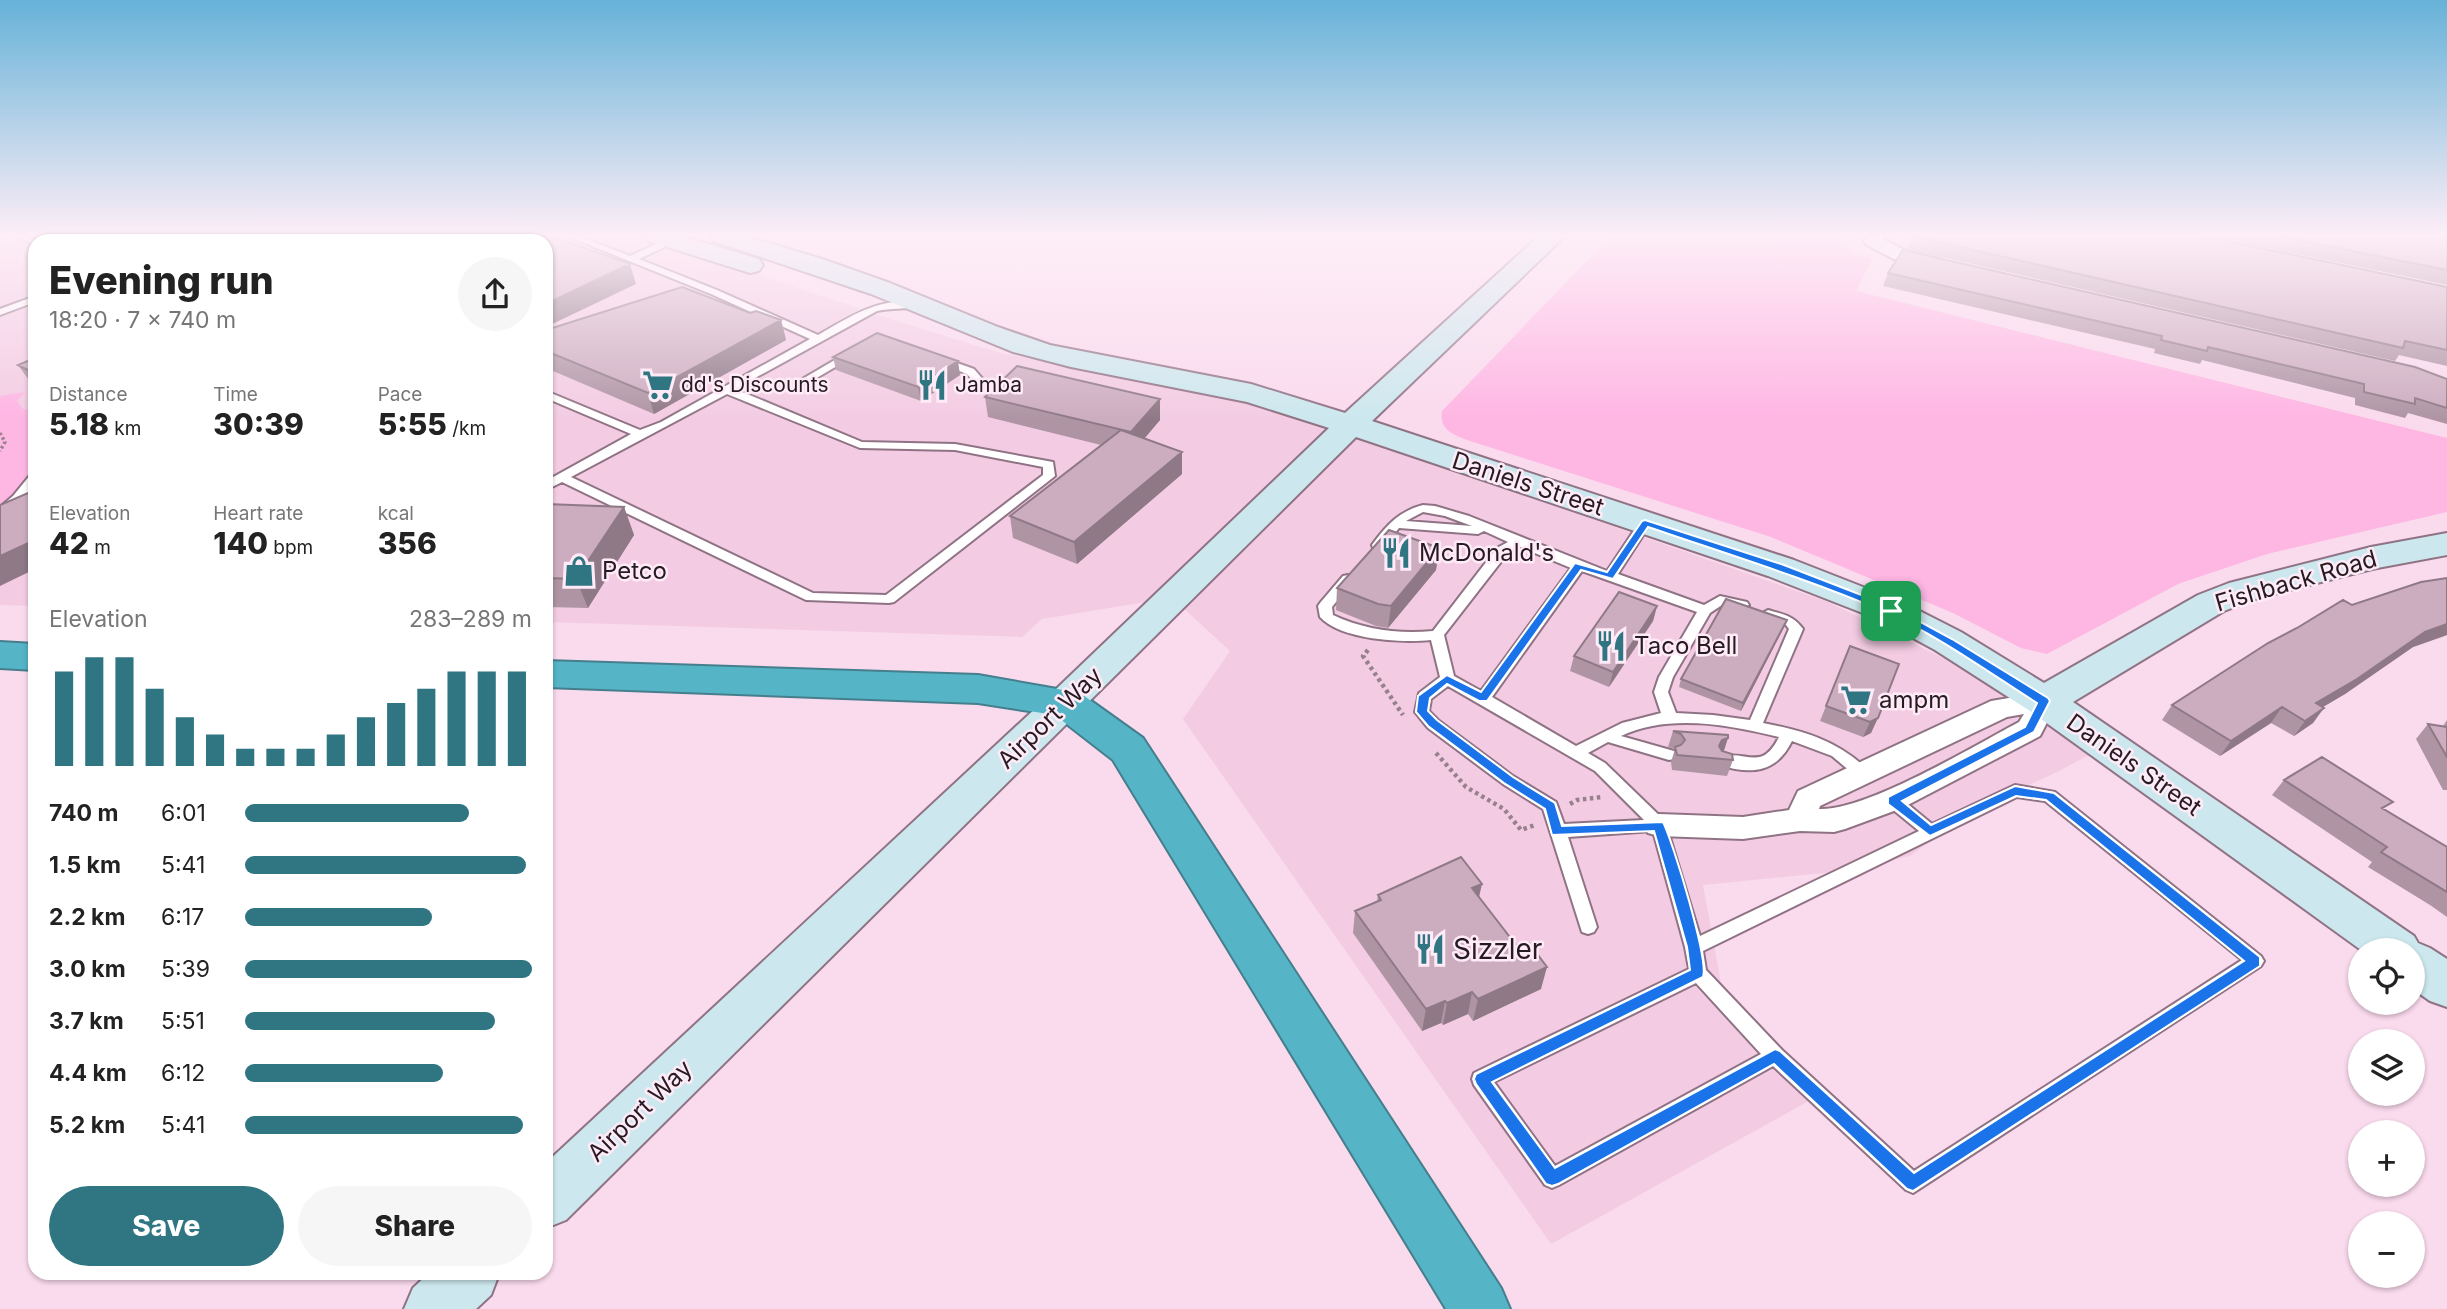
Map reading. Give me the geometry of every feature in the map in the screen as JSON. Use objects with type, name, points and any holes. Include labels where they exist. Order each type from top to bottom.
[{"type":"highway","points":[[0,655],[28,657]]},
{"type":"highway","points":[[553,674],[978,689],[1066,703],[1128,749],[1480,1309]]},
{"type":"main road","name":"Daniels Street","points":[[841,297],[908,319],[977,330]]},
{"type":"main road","name":"Daniels Street","points":[[904,297],[977,330],[1040,351],[1119,369],[1230,387],[1645,523],[1865,599],[1948,641],[2044,701],[2380,938]]},
{"type":"main road","name":"Airport Way","points":[[553,1194],[1066,703],[1350,425],[1487,297]]},
{"type":"main road","name":"Fishback Road","points":[[2044,701],[2211,603],[2242,591],[2358,561],[2447,544]]},
{"type":"main road","points":[[2425,970],[2447,986]]},
{"type":"main road","points":[[434,1309],[464,1280]]},
{"type":"street","name":"Fishback Road","points":[[1800,820],[1808,799],[1862,772],[2001,708],[2044,701]]},
{"type":"street","name":"Fishback Road","points":[[1659,825],[1743,828],[1800,820],[1834,821],[1892,800],[2030,729],[2044,701]]},
{"type":"lane","points":[[723,297],[819,339]]},
{"type":"lane","points":[[0,312],[28,302]]},
{"type":"lane","points":[[553,482],[665,424],[874,308],[899,304],[926,307]]},
{"type":"lane","points":[[804,381],[863,346]]},
{"type":"lane","points":[[934,358],[971,371],[979,377],[982,384]]},
{"type":"lane","points":[[562,477],[811,597],[888,599],[1049,476],[1049,465],[955,447],[860,445],[727,390]]},
{"type":"lane","points":[[553,397],[640,435]]},
{"type":"lane","points":[[0,513],[28,486]]},
{"type":"lane","points":[[17,499],[28,500]]},
{"type":"lane","points":[[1517,541],[1502,551],[1437,635],[1407,639],[1345,627],[1327,617],[1325,606],[1395,524],[1416,509],[1434,510],[1494,531],[1579,566],[1705,610]]},
{"type":"lane","points":[[1609,576],[1645,523]]},
{"type":"lane","points":[[1483,698],[1579,566]]},
{"type":"lane","points":[[1671,718],[1661,692],[1665,677],[1705,610],[1720,600],[1728,600],[1791,622],[1796,629],[1754,727]]},
{"type":"lane","points":[[1437,635],[1447,679],[1600,767],[1659,825],[1694,947],[1698,973],[1775,1056],[1913,1183],[2255,961],[2049,796],[2015,791],[1694,947]]},
{"type":"lane","points":[[1447,679],[1424,696],[1422,712],[1508,780],[1550,806],[1588,927]]},
{"type":"lane","points":[[1576,751],[1641,722],[1671,718],[1754,727],[1787,734],[1833,750],[1862,772]]},
{"type":"lane","points":[[1724,761],[1771,762],[1777,757],[1787,734]]},
{"type":"lane","points":[[1609,737],[1669,755]]},
{"type":"lane","points":[[1892,800],[1930,831]]},
{"type":"lane","points":[[1557,831],[1659,825]]},
{"type":"lane","points":[[1698,973],[1481,1079],[1552,1178],[1775,1056]]},
{"type":"path","points":[[0,433],[5,442],[0,451]]},
{"type":"shaded area","points":[[0,297],[28,297],[28,606],[0,605]]},
{"type":"shaded area","points":[[553,297],[825,297],[1000,353],[1220,395],[1328,427],[1164,599],[1042,619],[1022,637],[553,622]]},
{"type":"shaded area","points":[[1552,297],[1880,297],[2447,438],[2447,512],[2267,554],[2178,584],[2047,654],[2021,648],[1953,613],[1771,537],[1457,436],[1445,427],[1442,411]]},
{"type":"shaded area","points":[[25,392],[17,401],[23,409],[28,410],[28,478],[0,508],[0,396]]},
{"type":"shaded area","points":[[1353,435],[1828,602],[1945,659],[2095,752],[1973,810],[1910,856],[1833,872],[1703,885],[1721,983],[1825,1092],[1551,1244],[1183,719],[1230,651],[1180,605]]},
{"type":"building","points":[[650,297],[708,297],[750,313],[756,311],[781,320],[648,393],[553,354],[553,328]]},
{"type":"building","points":[[1993,297],[2109,297],[2415,367],[2447,379],[2447,408],[2415,398],[2415,404],[2364,392],[2364,384],[2208,347],[2207,351],[2161,340],[2162,336]]},
{"type":"building","points":[[2180,297],[2447,297],[2447,350],[2405,341],[2403,348]]},
{"type":"building","points":[[877,333],[958,361],[918,387],[833,357]]},
{"type":"building","points":[[28,361],[28,370],[18,365]]},
{"type":"building","points":[[1017,366],[1160,399],[1131,432],[985,397]]},
{"type":"building","points":[[1121,430],[1182,452],[1074,542],[1010,516]]},
{"type":"building","points":[[28,493],[28,543],[0,556],[0,505]]},
{"type":"building","points":[[553,504],[624,507],[576,579],[553,578]]},
{"type":"building","points":[[1389,530],[1439,548],[1391,606],[1378,604],[1337,588]]},
{"type":"building","points":[[2447,578],[2447,624],[2425,632],[2357,679],[2316,703],[2324,708],[2305,721],[2282,707],[2231,741],[2172,705],[2268,643],[2343,600],[2352,605],[2421,582]]},
{"type":"building","points":[[1619,592],[1657,606],[1613,672],[1574,656]]},
{"type":"building","points":[[1726,599],[1787,620],[1743,703],[1681,679]]},
{"type":"building","name":"ampm","points":[[1850,646],[1899,664],[1878,718],[1870,722],[1826,706]]},
{"type":"building","points":[[2428,724],[2447,727],[2447,757]]},
{"type":"building","points":[[1673,731],[1728,735],[1719,746],[1722,751],[1732,754],[1733,760],[1677,755],[1675,747],[1685,740],[1681,734]]},
{"type":"building","points":[[2322,757],[2393,802],[2382,808],[2447,847],[2447,892],[2381,852],[2387,847],[2284,780]]},
{"type":"building","name":"Sizzler","points":[[1461,857],[1482,884],[1472,888],[1516,945],[1529,943],[1547,967],[1478,999],[1472,992],[1426,1009],[1355,911],[1381,900],[1378,895]]},
{"type":"place","name":"dd's Discounts","points":[[658,385]]},
{"type":"place","name":"Jamba","points":[[932,385]]},
{"type":"place","name":"McDonald's","points":[[1396,553]]},
{"type":"place","name":"Petco","points":[[579,571]]},
{"type":"place","name":"Taco Bell","points":[[1611,646]]},
{"type":"place","name":"ampm","points":[[1856,700]]},
{"type":"place","name":"Sizzler","points":[[1430,949]]},
{"type":"route","points":[[1645,523],[1780,568],[1891,611],[1948,641],[2044,701],[2030,729],[1892,800],[1930,831],[2015,791],[2049,796],[2255,961],[1913,1183],[1775,1056],[1552,1178],[1481,1079],[1698,973],[1694,947],[1659,825],[1557,831],[1550,806],[1508,780],[1422,712],[1424,696],[1447,679],[1483,698],[1579,566],[1609,576],[1645,523]]}]
